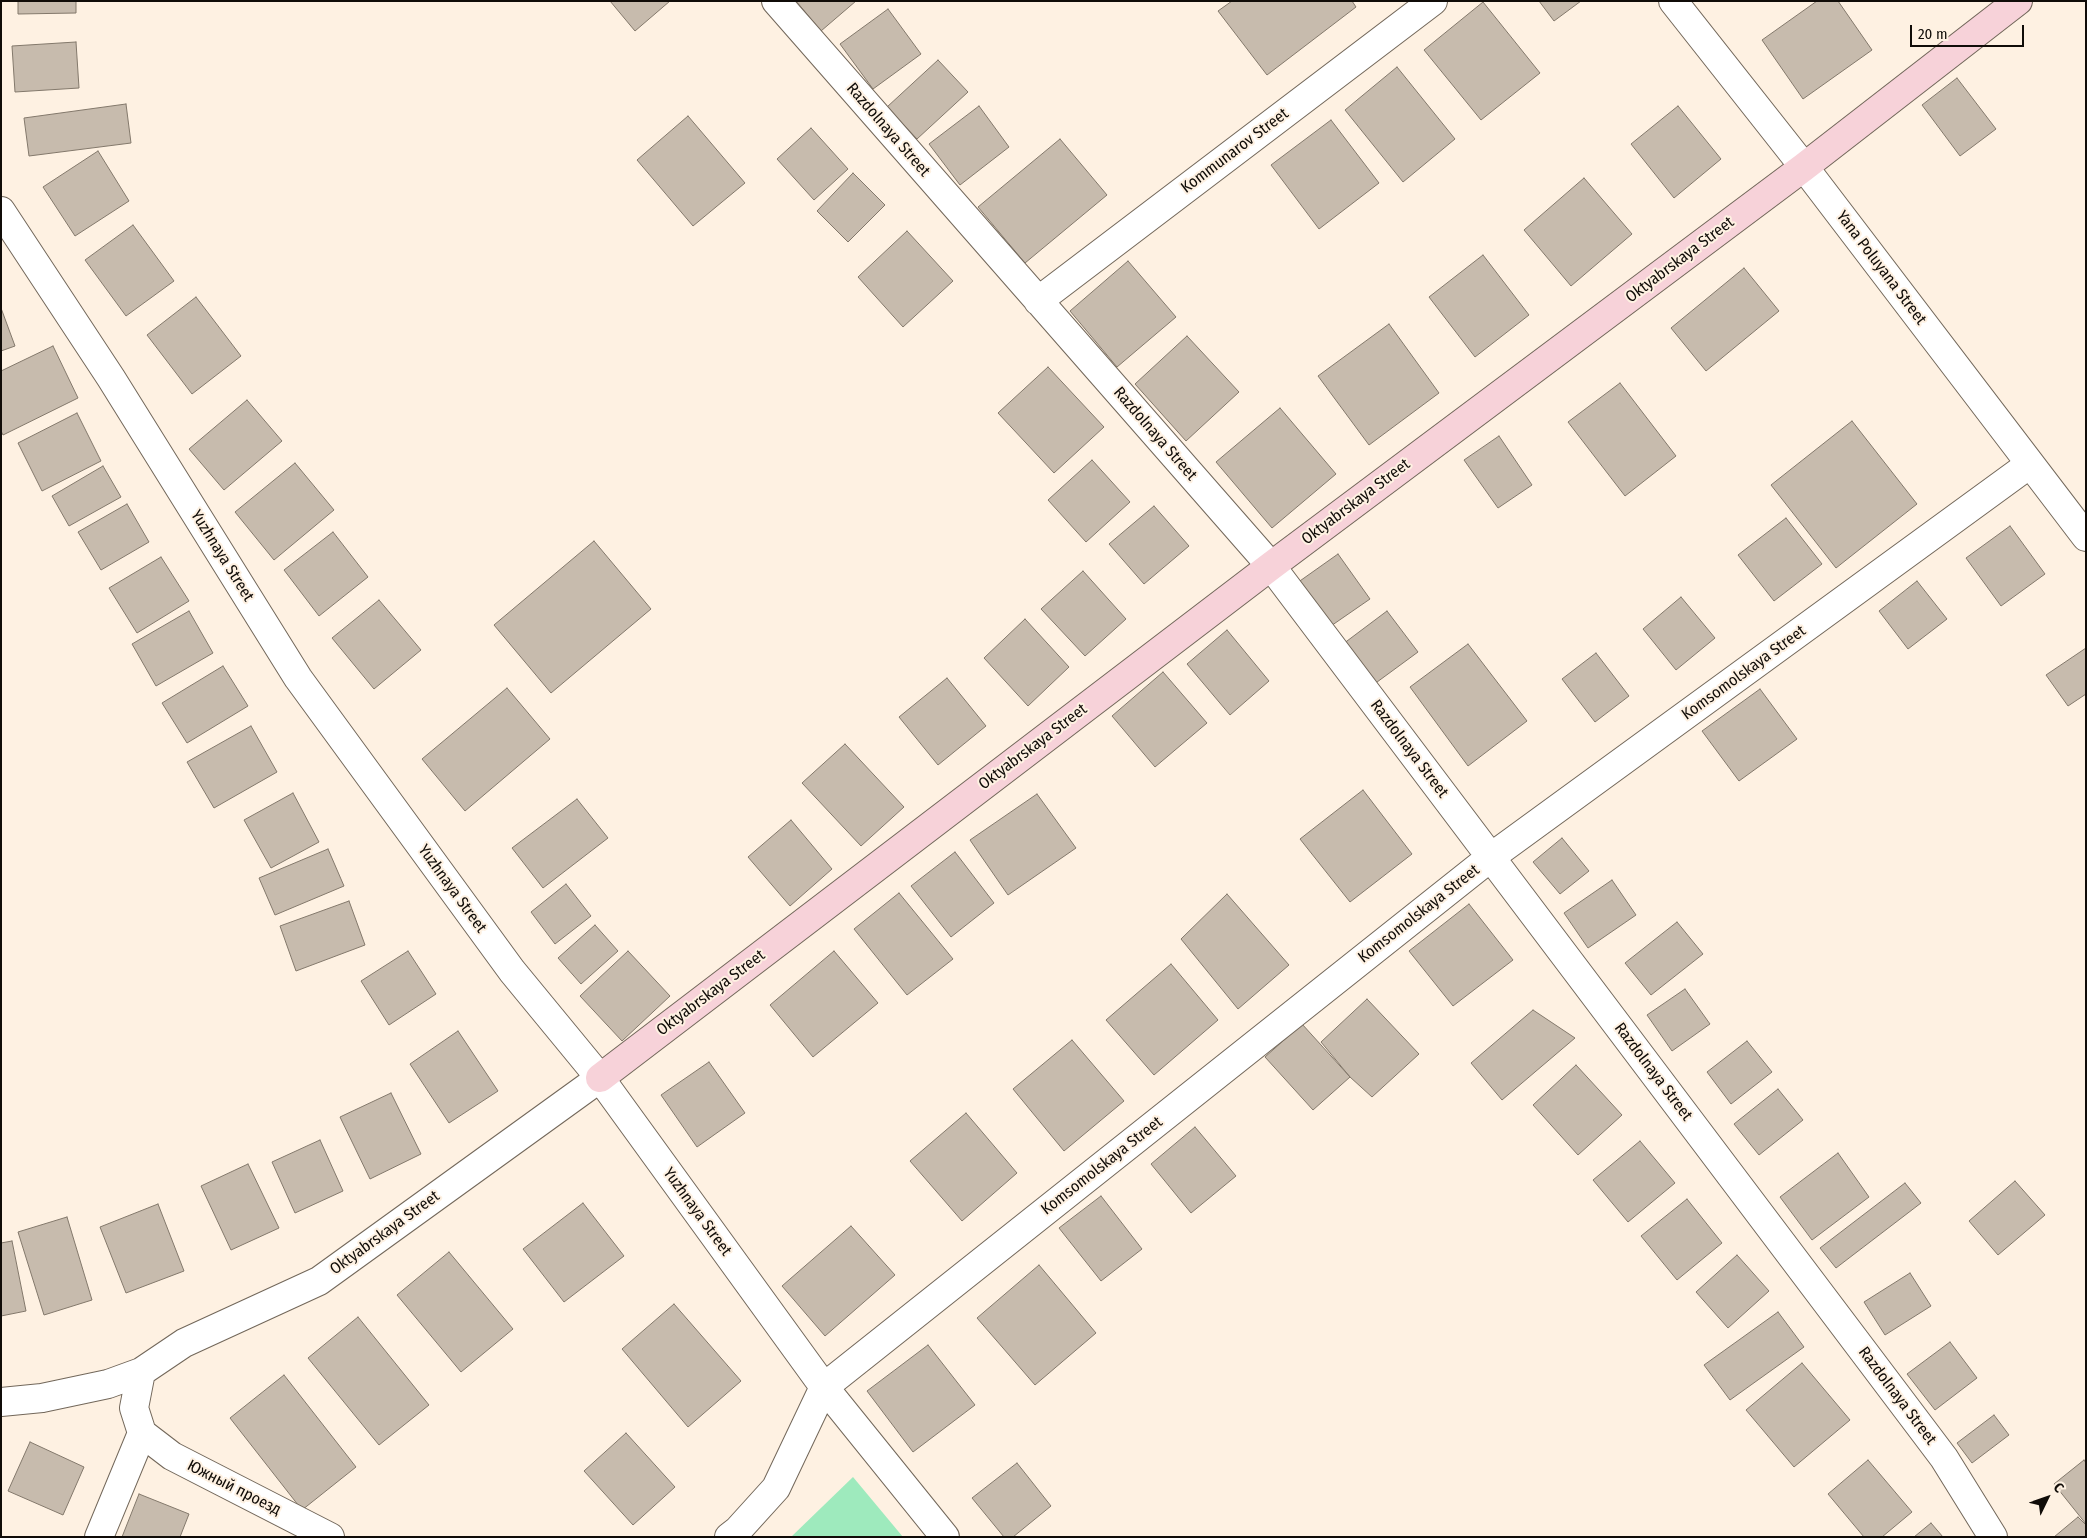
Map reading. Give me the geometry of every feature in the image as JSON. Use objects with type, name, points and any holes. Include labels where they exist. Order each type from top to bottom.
[{"type":"street","name":"Razdolnaya Street","points":[[776,1],[1271,566],[1944,1458],[1993,1537]]},
{"type":"street","name":"Kommunarov Street","points":[[1038,301],[1433,1]]},
{"type":"street","name":"Yana Poluyana Street","points":[[1673,1],[1804,167],[2086,537]]},
{"type":"street","name":"Oktyabrskaya Street","points":[[1,1402],[42,1398],[108,1384],[141,1372],[184,1343],[319,1281],[600,1078],[1271,566],[1804,167],[2018,1]]},
{"type":"street","name":"Yuzhnaya Street","points":[[1,211],[111,378],[298,678],[512,972],[600,1078],[824,1387],[945,1537]]},
{"type":"street","name":"Komsomolskaya Street","points":[[824,1387],[1491,857],[2030,464]]},
{"type":"street","points":[[99,1537],[142,1433],[134,1408],[141,1372]]},
{"type":"street","points":[[729,1537],[738,1530],[776,1488],[824,1387]]},
{"type":"street","name":"Южный проезд","points":[[142,1433],[172,1456],[330,1537]]},
{"type":"green space","points":[[853,1477],[903,1537],[791,1537]]},
{"type":"building","points":[[18,1],[76,1],[76,13],[18,14]]},
{"type":"building","points":[[610,1],[670,1],[635,31]]},
{"type":"building","points":[[796,1],[856,1],[821,31]]},
{"type":"building","points":[[1232,1],[1352,1],[1356,7],[1267,75],[1218,11]]},
{"type":"building","points":[[1539,1],[1581,1],[1554,21]]},
{"type":"building","points":[[1817,1],[1838,1],[1872,50],[1803,99],[1762,40]]},
{"type":"building","points":[[1483,2],[1540,73],[1481,120],[1424,50]]},
{"type":"building","points":[[888,9],[921,54],[873,89],[840,44]]},
{"type":"building","points":[[76,42],[79,88],[15,92],[12,46]]},
{"type":"building","points":[[938,60],[968,92],[917,139],[887,107]]},
{"type":"building","points":[[1397,67],[1455,139],[1403,182],[1345,110]]},
{"type":"building","points":[[1957,78],[1996,129],[1960,156],[1922,105]]},
{"type":"building","points":[[126,104],[131,143],[29,156],[24,118]]},
{"type":"building","points":[[979,106],[1009,147],[960,185],[929,144]]},
{"type":"building","points":[[1678,106],[1721,159],[1674,198],[1631,144]]},
{"type":"building","points":[[688,116],[745,183],[693,226],[637,160]]},
{"type":"building","points":[[1331,120],[1379,183],[1319,229],[1271,165]]},
{"type":"building","points":[[811,128],[848,169],[814,200],[777,159]]},
{"type":"building","points":[[1060,139],[1107,195],[1025,263],[978,207]]},
{"type":"building","points":[[98,151],[129,201],[75,236],[43,187]]},
{"type":"building","points":[[853,173],[885,205],[848,242],[817,211]]},
{"type":"building","points":[[1584,178],[1632,234],[1571,286],[1524,230]]},
{"type":"building","points":[[133,225],[174,281],[126,316],[85,260]]},
{"type":"building","points":[[907,231],[953,281],[903,327],[858,277]]},
{"type":"building","points":[[1483,255],[1529,315],[1475,357],[1429,297]]},
{"type":"building","points":[[1128,261],[1176,317],[1117,367],[1070,311]]},
{"type":"building","points":[[1744,268],[1779,311],[1706,371],[1671,328]]},
{"type":"building","points":[[196,297],[241,356],[192,394],[147,335]]},
{"type":"building","points":[[1,308],[15,346],[1,351]]},
{"type":"building","points":[[1389,324],[1439,393],[1369,445],[1318,376]]},
{"type":"building","points":[[1187,336],[1239,392],[1186,441],[1135,384]]},
{"type":"building","points":[[53,346],[78,398],[3,435],[1,431],[1,371]]},
{"type":"building","points":[[1048,367],[1104,427],[1054,473],[998,413]]},
{"type":"building","points":[[1620,383],[1676,456],[1625,496],[1568,422]]},
{"type":"building","points":[[247,400],[282,441],[224,490],[189,449]]},
{"type":"building","points":[[1280,408],[1336,474],[1272,528],[1216,462]]},
{"type":"building","points":[[77,413],[101,461],[42,491],[18,443]]},
{"type":"building","points":[[1852,421],[1917,504],[1836,568],[1771,485]]},
{"type":"building","points":[[1499,436],[1532,485],[1498,508],[1464,460]]},
{"type":"building","points":[[1092,460],[1130,502],[1086,542],[1048,500]]},
{"type":"building","points":[[295,463],[334,510],[274,560],[235,512]]},
{"type":"building","points":[[103,466],[121,497],[69,526],[52,496]]},
{"type":"building","points":[[127,504],[149,542],[101,570],[78,532]]},
{"type":"building","points":[[1154,506],[1189,546],[1144,584],[1109,544]]},
{"type":"building","points":[[1786,518],[1822,564],[1774,601],[1738,555]]},
{"type":"building","points":[[2010,526],[2045,574],[2001,606],[1966,558]]},
{"type":"building","points":[[333,532],[368,577],[319,616],[284,570]]},
{"type":"building","points":[[594,541],[651,609],[551,693],[494,625]]},
{"type":"building","points":[[1338,554],[1370,599],[1328,628],[1297,583]]},
{"type":"building","points":[[161,557],[189,601],[137,633],[109,588]]},
{"type":"building","points":[[1083,571],[1126,619],[1085,656],[1041,609]]},
{"type":"building","points":[[1917,581],[1947,619],[1908,649],[1879,611]]},
{"type":"building","points":[[1681,597],[1715,638],[1676,670],[1643,629]]},
{"type":"building","points":[[379,600],[421,650],[374,689],[332,638]]},
{"type":"building","points":[[189,611],[213,653],[156,686],[132,644]]},
{"type":"building","points":[[1387,611],[1418,652],[1373,685],[1343,644]]},
{"type":"building","points":[[1025,619],[1069,667],[1028,706],[984,658]]},
{"type":"building","points":[[1227,630],[1269,681],[1230,715],[1187,664]]},
{"type":"building","points":[[1468,644],[1527,721],[1468,766],[1410,687]]},
{"type":"building","points":[[2086,648],[2086,694],[2068,706],[2046,675]]},
{"type":"building","points":[[1596,653],[1629,696],[1595,722],[1562,679]]},
{"type":"building","points":[[223,666],[248,706],[187,743],[162,703]]},
{"type":"building","points":[[1163,672],[1207,723],[1155,767],[1112,716]]},
{"type":"building","points":[[947,678],[986,726],[938,765],[899,717]]},
{"type":"building","points":[[507,688],[550,739],[465,811],[422,759]]},
{"type":"building","points":[[1760,689],[1797,739],[1739,781],[1702,731]]},
{"type":"building","points":[[251,726],[277,772],[214,808],[187,762]]},
{"type":"building","points":[[845,744],[904,807],[861,846],[802,783]]},
{"type":"building","points":[[1363,790],[1412,854],[1350,902],[1300,839]]},
{"type":"building","points":[[293,793],[319,842],[271,868],[244,820]]},
{"type":"building","points":[[1037,794],[1076,848],[1008,895],[970,840]]},
{"type":"building","points":[[577,799],[608,838],[543,888],[512,848]]},
{"type":"building","points":[[791,820],[832,869],[790,906],[748,857]]},
{"type":"building","points":[[1562,838],[1589,871],[1560,894],[1533,862]]},
{"type":"building","points":[[328,849],[344,886],[275,915],[259,878]]},
{"type":"building","points":[[955,852],[994,903],[951,937],[911,886]]},
{"type":"building","points":[[1612,880],[1636,915],[1588,948],[1564,913]]},
{"type":"building","points":[[566,884],[591,916],[555,944],[531,912]]},
{"type":"building","points":[[899,893],[953,959],[907,995],[854,929]]},
{"type":"building","points":[[1227,894],[1289,965],[1238,1009],[1181,939]]},
{"type":"building","points":[[349,901],[365,945],[296,971],[280,926]]},
{"type":"building","points":[[1469,904],[1513,960],[1453,1006],[1409,951]]},
{"type":"building","points":[[1677,922],[1703,954],[1651,995],[1625,963]]},
{"type":"building","points":[[595,925],[618,951],[581,984],[558,958]]},
{"type":"building","points":[[408,951],[436,994],[389,1025],[361,981]]},
{"type":"building","points":[[628,951],[670,996],[622,1041],[580,996]]},
{"type":"building","points":[[834,951],[878,1003],[813,1057],[770,1005]]},
{"type":"building","points":[[1171,964],[1218,1020],[1154,1075],[1106,1020]]},
{"type":"building","points":[[1685,989],[1710,1024],[1672,1051],[1647,1015]]},
{"type":"building","points":[[1367,999],[1419,1054],[1372,1097],[1350,1077],[1321,1042]]},
{"type":"building","points":[[1533,1010],[1575,1038],[1502,1100],[1471,1063]]},
{"type":"building","points":[[1302,1024],[1350,1077],[1313,1110],[1265,1057]]},
{"type":"building","points":[[458,1031],[498,1091],[449,1123],[410,1064]]},
{"type":"building","points":[[1072,1040],[1124,1101],[1064,1151],[1013,1089]]},
{"type":"building","points":[[1747,1041],[1772,1072],[1731,1104],[1707,1072]]},
{"type":"building","points":[[709,1062],[745,1113],[697,1147],[661,1095]]},
{"type":"building","points":[[1576,1065],[1622,1115],[1578,1155],[1533,1105]]},
{"type":"building","points":[[1778,1089],[1803,1120],[1759,1155],[1734,1124]]},
{"type":"building","points":[[391,1093],[421,1154],[370,1179],[340,1117]]},
{"type":"building","points":[[966,1113],[1017,1173],[962,1221],[910,1161]]},
{"type":"building","points":[[1195,1127],[1236,1176],[1191,1213],[1151,1164]]},
{"type":"building","points":[[320,1140],[343,1191],[295,1213],[272,1162]]},
{"type":"building","points":[[1640,1141],[1675,1183],[1628,1222],[1593,1180]]},
{"type":"building","points":[[1838,1153],[1869,1197],[1812,1240],[1780,1197]]},
{"type":"building","points":[[248,1164],[279,1228],[231,1250],[201,1186]]},
{"type":"building","points":[[2015,1181],[2045,1215],[1998,1255],[1969,1221]]},
{"type":"building","points":[[1905,1183],[1921,1203],[1836,1268],[1820,1248]]},
{"type":"building","points":[[1101,1196],[1142,1249],[1101,1281],[1059,1228]]},
{"type":"building","points":[[1687,1199],[1722,1243],[1677,1280],[1641,1236]]},
{"type":"building","points":[[583,1203],[624,1256],[564,1302],[523,1249]]},
{"type":"building","points":[[158,1204],[184,1271],[126,1293],[100,1227]]},
{"type":"building","points":[[67,1217],[92,1300],[44,1315],[18,1232]]},
{"type":"building","points":[[851,1226],[895,1275],[825,1336],[782,1286]]},
{"type":"building","points":[[12,1241],[26,1311],[1,1316],[1,1243]]},
{"type":"building","points":[[449,1252],[513,1329],[461,1372],[397,1295]]},
{"type":"building","points":[[1737,1255],[1769,1291],[1728,1328],[1696,1292]]},
{"type":"building","points":[[1039,1265],[1096,1333],[1035,1385],[977,1318]]},
{"type":"building","points":[[1910,1273],[1931,1306],[1885,1335],[1864,1302]]},
{"type":"building","points":[[674,1304],[741,1381],[688,1427],[622,1349]]},
{"type":"building","points":[[1778,1312],[1804,1347],[1730,1400],[1704,1365]]},
{"type":"building","points":[[358,1317],[429,1405],[379,1445],[308,1358]]},
{"type":"building","points":[[1950,1342],[1977,1378],[1935,1410],[1907,1374]]},
{"type":"building","points":[[928,1345],[975,1405],[913,1452],[867,1391]]},
{"type":"building","points":[[1802,1363],[1850,1420],[1794,1467],[1746,1410]]},
{"type":"building","points":[[284,1375],[356,1467],[302,1510],[230,1418]]},
{"type":"building","points":[[1994,1415],[2009,1435],[1972,1463],[1957,1443]]},
{"type":"building","points":[[626,1433],[675,1487],[633,1525],[584,1471]]},
{"type":"building","points":[[30,1442],[84,1467],[63,1515],[8,1491]]},
{"type":"building","points":[[1868,1460],[1912,1512],[1882,1537],[1864,1537],[1828,1494]]},
{"type":"building","points":[[2084,1460],[2086,1463],[2086,1524],[2054,1484]]},
{"type":"building","points":[[1017,1463],[1051,1506],[1013,1537],[1004,1537],[972,1498]]},
{"type":"building","points":[[139,1494],[189,1514],[180,1537],[122,1537]]},
{"type":"building","points":[[2078,1517],[2086,1525],[2086,1537],[2054,1537]]},
{"type":"building","points":[[1931,1523],[1943,1537],[1914,1537]]}]
